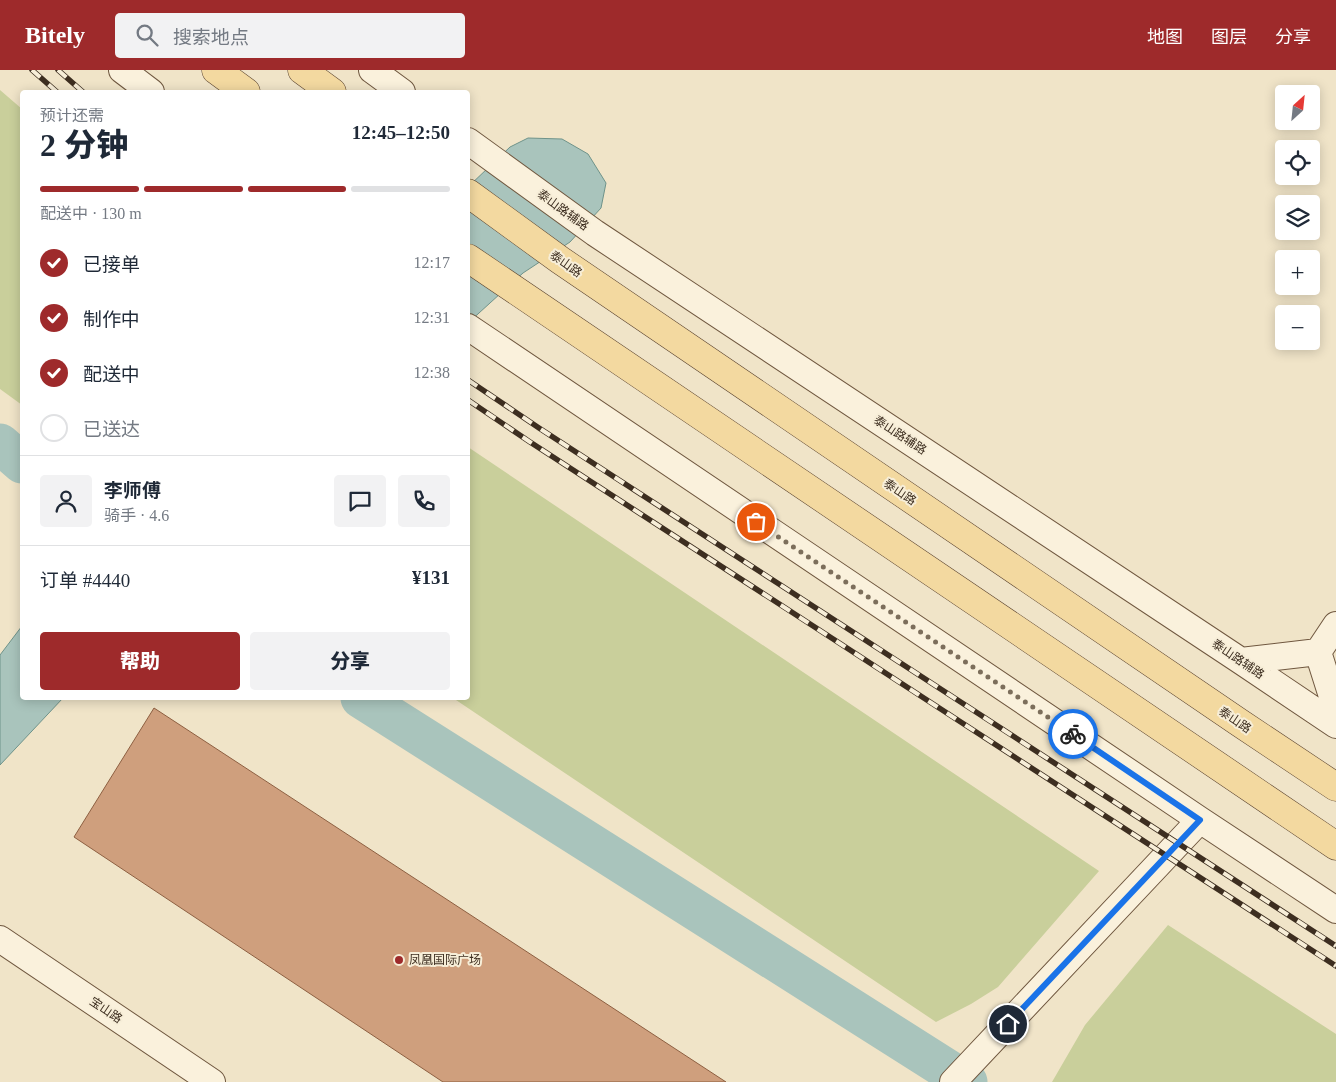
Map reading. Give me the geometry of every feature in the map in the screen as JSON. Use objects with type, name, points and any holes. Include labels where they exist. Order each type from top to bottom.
[{"type":"main road","points":[[216,70],[243,90]]},
{"type":"main road","points":[[302,70],[329,90]]},
{"type":"main road","name":"泰山路","points":[[470,195],[560,260],[1336,787]]},
{"type":"main road","points":[[470,259],[1336,846]]},
{"type":"street","points":[[122,70],[148,90]]},
{"type":"street","points":[[372,70],[399,90]]},
{"type":"street","name":"泰山路辅路","points":[[473,146],[595,234],[1241,660],[1336,725]]},
{"type":"street","points":[[472,331],[1336,910]]},
{"type":"street","points":[[1318,652],[1336,625]]},
{"type":"street","points":[[1241,660],[1318,652]]},
{"type":"street","points":[[1318,652],[1336,709]]},
{"type":"street","points":[[953,1082],[1200,820]]},
{"type":"street","name":"宝山路","points":[[0,939],[212,1082]]},
{"type":"green space","points":[[0,90],[20,107],[20,404],[0,389]]},
{"type":"green space","points":[[470,448],[1099,871],[998,987],[971,1004],[936,1022],[456,700],[470,700]]},
{"type":"green space","points":[[1168,925],[1336,1034],[1336,1082],[1052,1082],[1085,1025]]},
{"type":"water","points":[[528,138],[562,139],[588,154],[606,183],[601,208],[570,242],[523,273],[470,321],[470,185],[510,147]]},
{"type":"water","points":[[20,629],[20,700],[61,700],[0,765],[0,655]]},
{"type":"building","name":"凤凰国际广场","points":[[154,708],[726,1082],[443,1082],[74,837]]},
{"type":"waterway","points":[[0,444],[20,461]]},
{"type":"waterway","points":[[364,700],[967,1082]]},
{"type":"railway","points":[[32,70],[55,90]]},
{"type":"railway","points":[[58,70],[81,90]]},
{"type":"railway","points":[[470,381],[1336,946]]},
{"type":"railway","points":[[470,401],[1336,966]]},
{"type":"way so far","points":[[756,522],[1073,734]]},
{"type":"place","name":"凤凰国际广场","points":[[399,960]]},
{"type":"route","points":[[1008,1024],[1200,820],[1073,734]]}]
